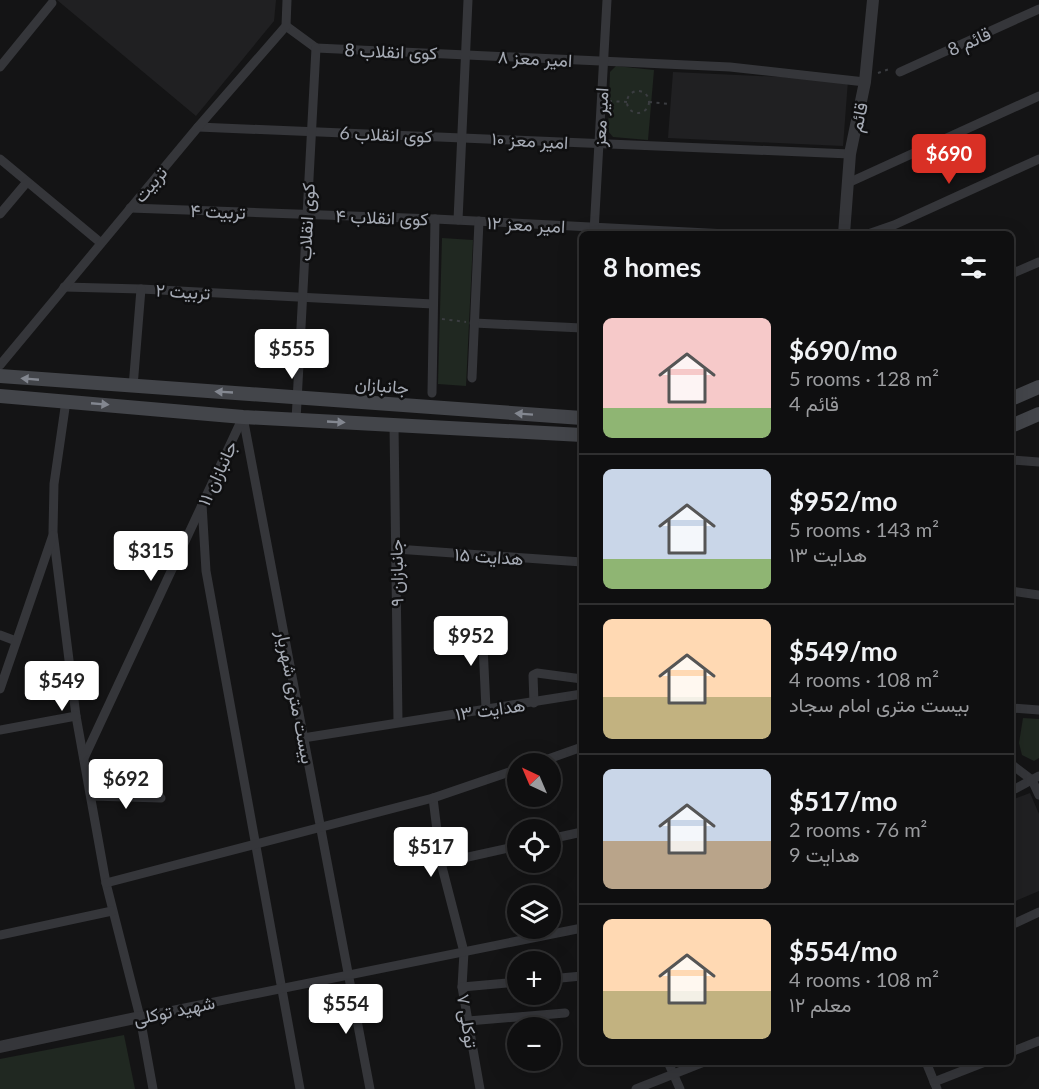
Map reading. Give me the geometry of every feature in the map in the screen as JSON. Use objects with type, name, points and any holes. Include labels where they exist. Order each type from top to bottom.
[{"type":"main road","name":"جانبازان","points":[[0,376],[579,418]]},
{"type":"main road","points":[[1014,398],[1039,387]]},
{"type":"main road","points":[[0,396],[243,417],[579,435]]},
{"type":"main road","points":[[1014,425],[1039,414]]},
{"type":"street","points":[[287,0],[286,26],[316,48]]},
{"type":"street","points":[[458,220],[468,0]]},
{"type":"street","name":"امیر معز","points":[[594,231],[607,0]]},
{"type":"street","name":"قائم","points":[[844,231],[850,154],[866,79],[873,0]]},
{"type":"street","points":[[0,67],[52,3]]},
{"type":"street","name":"قائم 8","points":[[900,72],[1039,9]]},
{"type":"street","name":"تربیت","points":[[0,365],[198,127],[286,26]]},
{"type":"street","name":"کوی انقلاب 8","points":[[316,48],[465,54]]},
{"type":"street","name":"کوی انقلاب","points":[[296,420],[316,48]]},
{"type":"street","name":"امیر معز ۸","points":[[465,54],[730,66],[866,79]]},
{"type":"street","points":[[848,183],[1039,96]]},
{"type":"street","name":"کوی انقلاب 6","points":[[198,127],[462,137]]},
{"type":"street","name":"امیر معز ۱۰","points":[[462,137],[850,154]]},
{"type":"street","points":[[0,159],[101,243]]},
{"type":"street","points":[[875,231],[1039,159]]},
{"type":"street","points":[[0,214],[27,182]]},
{"type":"street","name":"تربیت ۴","points":[[130,208],[306,214]]},
{"type":"street","name":"کوی انقلاب ۴","points":[[306,214],[458,220]]},
{"type":"street","points":[[432,393],[435,219]]},
{"type":"street","name":"امیر معز ۱۲","points":[[458,220],[594,231]]},
{"type":"street","points":[[472,378],[479,221]]},
{"type":"street","points":[[1014,273],[1039,262]]},
{"type":"street","name":"تربیت ۲","points":[[64,287],[433,304]]},
{"type":"street","points":[[133,387],[141,289]]},
{"type":"street","points":[[474,323],[579,328]]},
{"type":"street","points":[[66,401],[54,483],[53,532],[76,716],[106,884],[140,1017],[153,1089]]},
{"type":"street","name":"جانبازان ۱۱","points":[[84,758],[243,417]]},
{"type":"street","name":"بیست متری شهریار","points":[[243,417],[370,1089]]},
{"type":"street","name":"جانبازان ۹","points":[[394,425],[398,722]]},
{"type":"street","points":[[1014,460],[1039,462]]},
{"type":"street","points":[[202,504],[206,572],[300,1089]]},
{"type":"street","points":[[0,689],[53,532]]},
{"type":"street","name":"هدایت ۱۵","points":[[396,549],[579,562]]},
{"type":"street","points":[[1014,592],[1039,596]]},
{"type":"street","points":[[482,624],[486,709]]},
{"type":"street","points":[[0,635],[16,641]]},
{"type":"street","points":[[534,703],[531,676],[537,673],[579,680]]},
{"type":"street","name":"هدایت ۱۳","points":[[303,738],[579,695]]},
{"type":"street","points":[[1014,708],[1039,710]]},
{"type":"street","points":[[0,730],[76,716]]},
{"type":"street","points":[[561,754],[579,748]]},
{"type":"street","points":[[1014,766],[1035,778],[1039,795]]},
{"type":"street","points":[[106,884],[433,798],[507,773]]},
{"type":"street","points":[[1014,789],[1035,778]]},
{"type":"street","points":[[91,796],[161,798]]},
{"type":"street","name":"توکلی ۷","points":[[433,798],[441,863],[464,952],[462,987],[480,1089]]},
{"type":"street","points":[[561,836],[579,833]]},
{"type":"street","points":[[441,863],[507,848]]},
{"type":"street","points":[[0,935],[112,911]]},
{"type":"street","points":[[1014,924],[1039,912]]},
{"type":"street","name":"شهید توکلی","points":[[0,1047],[579,929]]},
{"type":"street","points":[[561,978],[579,976]]},
{"type":"street","points":[[462,987],[507,983]]},
{"type":"street","points":[[468,1022],[565,1013]]},
{"type":"street","points":[[1014,1051],[1039,1041]]},
{"type":"street","points":[[669,1065],[680,1089]]},
{"type":"street","points":[[636,1089],[697,1065]]},
{"type":"street","points":[[927,1065],[936,1085],[979,1065]]},
{"type":"path","points":[[866,79],[896,67],[900,72]]},
{"type":"path","points":[[627,102],[632,93],[639,91],[645,94],[649,102]]},
{"type":"path","points":[[609,101],[627,102]]},
{"type":"path","points":[[627,102],[630,109],[639,112],[645,110],[649,102]]},
{"type":"path","points":[[649,102],[670,104]]},
{"type":"path","points":[[433,318],[474,323]]},
{"type":"shaded area","points":[[57,0],[276,0],[274,21],[196,116]]},
{"type":"shaded area","points":[[616,66],[654,70],[648,140],[613,137],[608,131],[610,72]]},
{"type":"shaded area","points":[[673,72],[848,80],[843,146],[668,138]]},
{"type":"shaded area","points":[[442,238],[473,240],[466,386],[438,384]]},
{"type":"shaded area","points":[[1023,718],[1039,719],[1039,758],[1034,761],[1022,755],[1019,743]]},
{"type":"shaded area","points":[[1030,793],[1039,814],[1039,891],[1014,902],[1014,799]]},
{"type":"shaded area","points":[[124,1035],[135,1089],[0,1089],[0,1059]]}]
